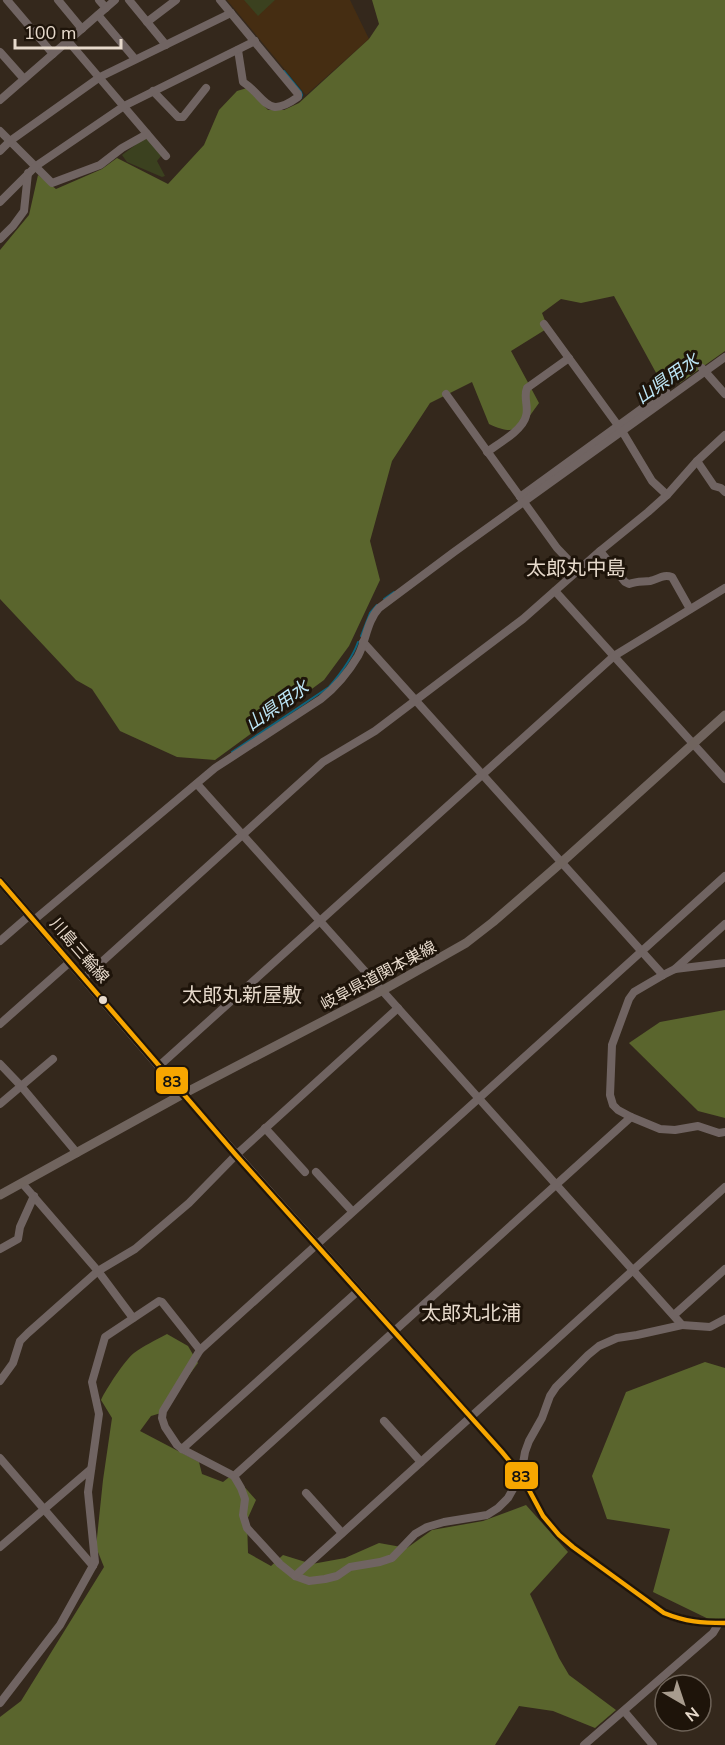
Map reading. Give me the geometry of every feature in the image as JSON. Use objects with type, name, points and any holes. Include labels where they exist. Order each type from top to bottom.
[{"type":"main road","name":"岐阜県道関本巣線","points":[[0,1195],[183,1094],[383,990],[466,943],[562,862],[725,715]]},
{"type":"main road","name":"川島三輪線","points":[[0,881],[183,1094]]},
{"type":"street","points":[[8,0],[53,54]]},
{"type":"street","points":[[58,0],[82,29]]},
{"type":"street","points":[[99,0],[106,8]]},
{"type":"street","points":[[0,100],[115,0]]},
{"type":"street","points":[[129,0],[166,45]]},
{"type":"street","points":[[147,22],[176,0]]},
{"type":"street","points":[[220,0],[298,94],[298,97],[287,105],[268,106],[253,88],[243,82],[238,50]]},
{"type":"street","points":[[0,151],[10,141],[100,77],[231,13]]},
{"type":"street","points":[[98,15],[135,59]]},
{"type":"street","points":[[68,40],[166,156]]},
{"type":"street","points":[[0,202],[36,166],[124,106],[255,41]]},
{"type":"street","points":[[0,52],[24,80]]},
{"type":"street","points":[[153,91],[178,117],[183,117],[206,88]]},
{"type":"street","points":[[0,131],[52,183],[100,165],[122,148],[147,134]]},
{"type":"street","points":[[0,239],[24,211],[29,172]]},
{"type":"street","points":[[544,324],[620,428],[652,480],[667,495]]},
{"type":"street","points":[[0,941],[236,754],[321,699],[339,682],[358,655],[373,615],[379,608],[620,428],[725,357]]},
{"type":"street","points":[[487,452],[523,423],[526,416],[525,392],[527,388],[569,358]]},
{"type":"street","points":[[704,370],[725,394]]},
{"type":"street","points":[[620,428],[666,391]]},
{"type":"street","points":[[446,394],[557,548],[578,570]]},
{"type":"street","points":[[84,978],[323,762],[375,731],[523,619],[667,495],[697,461],[725,435]]},
{"type":"street","points":[[697,461],[714,486],[725,492]]},
{"type":"street","points":[[600,551],[629,584],[642,580],[650,581],[666,575],[672,577],[690,609]]},
{"type":"street","points":[[159,1066],[614,656],[725,588]]},
{"type":"street","points":[[555,591],[725,779]]},
{"type":"street","points":[[363,642],[663,975]]},
{"type":"street","points":[[197,784],[682,1325]]},
{"type":"street","points":[[725,876],[200,1350],[163,1411],[162,1418],[165,1427],[182,1449],[234,1476],[245,1499],[243,1515],[247,1528],[280,1564],[295,1576],[309,1581],[326,1579],[350,1567],[392,1558],[415,1534],[427,1527],[487,1515],[498,1508],[508,1498],[521,1475],[529,1441],[542,1418],[550,1396],[556,1387],[599,1346],[617,1338],[682,1325],[710,1327],[725,1319]]},
{"type":"street","points":[[725,924],[675,969],[634,992],[629,999],[612,1045],[610,1095],[613,1105],[618,1110],[660,1129],[675,1130],[698,1126],[719,1133],[725,1132]]},
{"type":"street","points":[[0,1024],[70,962]]},
{"type":"street","points":[[675,969],[725,963]]},
{"type":"street","points":[[0,1381],[13,1363],[20,1341],[98,1271],[135,1249],[189,1203],[236,1155],[398,1008]]},
{"type":"street","points":[[0,1104],[53,1059]]},
{"type":"street","points":[[0,1064],[76,1153]]},
{"type":"street","points":[[183,1094],[521,1475],[543,1516],[559,1535],[664,1613],[681,1620],[722,1623]]},
{"type":"street","points":[[234,1476],[631,1117]]},
{"type":"street","points":[[266,1128],[305,1172]]},
{"type":"street","points":[[316,1172],[352,1211]]},
{"type":"street","points":[[22,1183],[98,1271],[133,1318]]},
{"type":"street","points":[[295,1576],[725,1187]]},
{"type":"street","points":[[0,1249],[18,1239],[20,1227],[34,1196]]},
{"type":"street","points":[[674,1315],[725,1269]]},
{"type":"street","points":[[182,1449],[358,1291]]},
{"type":"street","points":[[0,1703],[60,1625],[95,1562],[88,1492],[99,1414],[92,1382],[105,1337],[159,1301],[200,1350]]},
{"type":"street","points":[[384,1421],[421,1462]]},
{"type":"street","points":[[0,1458],[93,1566]]},
{"type":"street","points":[[0,1547],[91,1469]]},
{"type":"street","points":[[306,1493],[342,1533]]},
{"type":"street","points":[[584,1745],[722,1623]]},
{"type":"street","points":[[624,1711],[653,1745]]},
{"type":"shaded area","points":[[227,0],[350,0],[369,39],[306,95]]},
{"type":"green space","points":[[244,0],[275,0],[258,16]]},
{"type":"green space","points":[[372,0],[725,0],[725,351],[680,383],[660,380],[614,296],[581,303],[561,299],[542,313],[548,328],[511,351],[539,403],[524,423],[514,430],[489,424],[472,382],[430,403],[392,461],[370,541],[380,580],[349,646],[324,680],[215,760],[177,757],[120,731],[92,689],[76,680],[0,599],[0,250],[29,215],[38,175],[56,189],[102,169],[117,158],[168,184],[204,145],[219,110],[237,91],[247,88],[268,110],[284,110],[299,103],[369,39],[379,24]]},
{"type":"green space","points":[[146,137],[162,155],[157,161],[165,176],[162,177],[127,162],[122,155]]},
{"type":"green space","points":[[725,1010],[725,1118],[698,1111],[629,1043],[660,1022]]},
{"type":"green space","points":[[167,1334],[188,1346],[198,1363],[161,1413],[151,1416],[140,1431],[199,1462],[202,1474],[223,1482],[233,1474],[256,1500],[247,1520],[248,1553],[271,1566],[283,1555],[312,1564],[345,1558],[379,1543],[407,1548],[432,1530],[483,1521],[526,1505],[568,1552],[530,1594],[569,1675],[616,1710],[595,1728],[553,1711],[519,1706],[495,1745],[0,1745],[0,1717],[21,1701],[104,1567],[96,1547],[112,1418],[101,1400],[116,1375],[134,1353]]},
{"type":"green space","points":[[705,1362],[725,1368],[725,1627],[653,1592],[670,1529],[607,1519],[592,1476],[626,1392]]},
{"type":"waterway","points":[[284,71],[301,92],[301,98]]},
{"type":"waterway","name":"山県用水","points":[[384,599],[394,592]]},
{"type":"waterway","name":"山県用水","points":[[361,636],[370,613],[377,605]]},
{"type":"waterway","name":"山県用水","points":[[232,752],[329,687],[346,666],[358,642]]},
{"type":"transit line","name":"83","points":[[0,881],[236,1155],[502,1452],[521,1475],[543,1516],[559,1535],[664,1613],[694,1621],[725,1623]]},
{"type":"district","name":"太郎丸中島","points":[[576,568]]},
{"type":"district","name":"太郎丸新屋敷","points":[[242,995]]},
{"type":"district","name":"太郎丸北浦","points":[[471,1313]]}]
